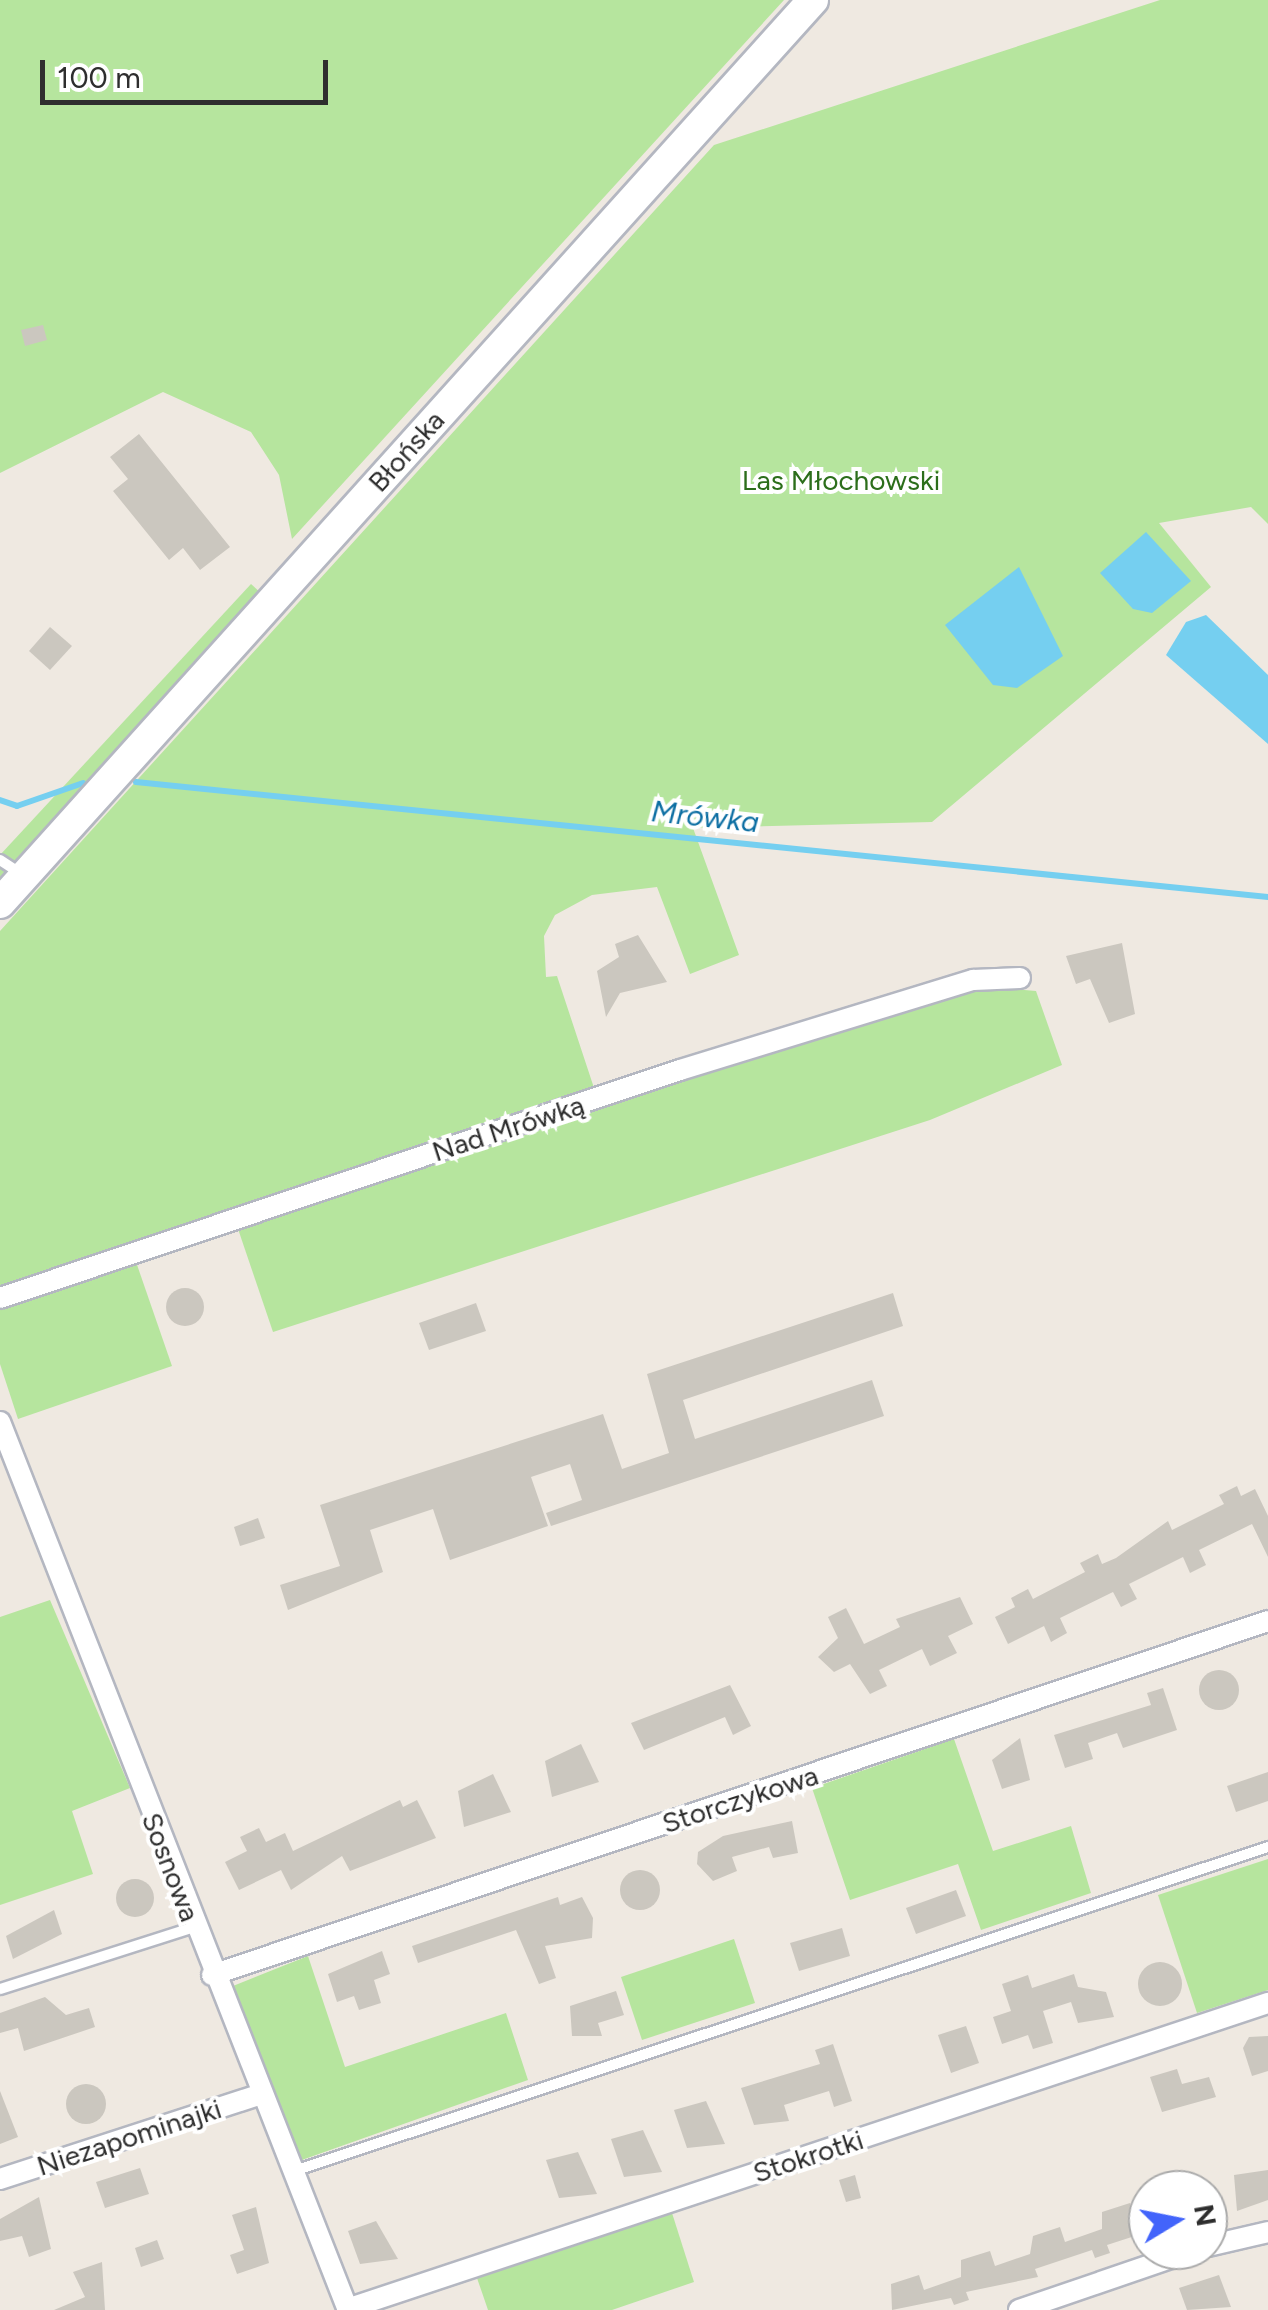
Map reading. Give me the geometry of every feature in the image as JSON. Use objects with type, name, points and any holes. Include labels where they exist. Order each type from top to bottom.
[{"type":"main road","name":"Błońska","points":[[0,903],[13,868],[813,0]]},
{"type":"street","name":"Nad Mrówką","points":[[0,1298],[680,1070],[973,980],[1020,978]]},
{"type":"street","name":"Sosnowa","points":[[0,1422],[258,2095],[348,2309]]},
{"type":"street","name":"Storczykowa","points":[[212,1975],[1268,1621]]},
{"type":"street","name":"Stokrotki","points":[[348,2309],[1268,2003]]},
{"type":"street","name":"Niezapominajki","points":[[0,2179],[258,2095]]},
{"type":"street","points":[[1228,2241],[1268,2232]]},
{"type":"street","points":[[1018,2310],[1135,2270]]},
{"type":"lane","points":[[290,2172],[1268,1847]]},
{"type":"lane","points":[[0,1989],[194,1927]]},
{"type":"green space","points":[[0,0],[784,0],[292,539],[279,475],[251,432],[163,392],[0,473]]},
{"type":"green space","name":"Las Młochowski","points":[[1160,0],[1268,0],[1268,524],[1251,507],[1159,523],[1211,587],[932,822],[693,828],[739,955],[690,974],[657,887],[592,895],[555,915],[544,936],[546,977],[557,976],[596,1094],[0,1294],[0,931],[714,145]]},
{"type":"green space","points":[[251,584],[262,594],[0,877],[0,855]]},
{"type":"green space","points":[[976,986],[1036,991],[1062,1065],[930,1120],[273,1332],[236,1223]]},
{"type":"green space","points":[[135,1259],[172,1366],[18,1419],[0,1364],[0,1305]]},
{"type":"green space","points":[[50,1600],[130,1788],[72,1811],[93,1874],[0,1905],[0,1617]]},
{"type":"green space","points":[[954,1739],[993,1851],[1071,1826],[1091,1893],[981,1930],[958,1864],[850,1900],[812,1788]]},
{"type":"green space","points":[[1268,1859],[1268,1990],[1197,2013],[1158,1895]]},
{"type":"green space","points":[[734,1939],[755,2003],[642,2040],[621,1977]]},
{"type":"green space","points":[[308,1956],[345,2067],[506,2013],[528,2080],[299,2161],[234,2009],[233,1986]]},
{"type":"green space","points":[[672,2213],[694,2282],[612,2310],[488,2310],[477,2278]]},
{"type":"water","points":[[1146,532],[1191,581],[1152,613],[1133,609],[1100,573]]},
{"type":"water","points":[[1019,567],[1063,656],[1017,688],[993,685],[945,625]]},
{"type":"water","points":[[1206,615],[1268,675],[1268,744],[1166,655],[1186,622]]},
{"type":"building","points":[[43,325],[47,340],[25,346],[21,330]]},
{"type":"building","points":[[139,434],[230,547],[200,570],[183,548],[169,560],[113,491],[128,479],[110,457]]},
{"type":"building","points":[[50,627],[72,646],[50,670],[29,651]]},
{"type":"building","points":[[638,935],[667,982],[620,993],[606,1017],[597,971],[619,957],[615,944]]},
{"type":"building","points":[[1122,943],[1135,1014],[1109,1023],[1090,979],[1076,984],[1066,956]]},
{"type":"building","points":[[185,1288],[198,1294],[204,1307],[198,1320],[185,1326],[172,1320],[166,1307],[172,1294]]},
{"type":"building","points":[[893,1293],[903,1326],[683,1400],[695,1439],[872,1380],[884,1416],[551,1526],[546,1513],[582,1500],[570,1464],[531,1477],[548,1526],[450,1560],[433,1509],[370,1530],[383,1572],[288,1610],[280,1585],[340,1566],[320,1505],[603,1414],[622,1469],[669,1453],[647,1374]]},
{"type":"building","points":[[476,1303],[486,1331],[429,1350],[419,1323]]},
{"type":"building","points":[[1237,1486],[1241,1496],[1255,1489],[1268,1516],[1268,1557],[1252,1524],[1199,1550],[1206,1565],[1190,1573],[1183,1557],[1129,1584],[1137,1599],[1121,1607],[1113,1592],[1060,1618],[1067,1633],[1051,1642],[1044,1626],[1008,1644],[995,1617],[1015,1607],[1011,1598],[1028,1589],[1033,1599],[1085,1572],[1080,1563],[1098,1554],[1102,1564],[1116,1558],[1168,1521],[1172,1530],[1224,1504],[1219,1495]]},
{"type":"building","points":[[258,1518],[265,1538],[240,1546],[234,1527]]},
{"type":"building","points":[[960,1597],[973,1624],[948,1636],[957,1653],[930,1666],[922,1649],[879,1670],[887,1686],[870,1694],[850,1664],[834,1672],[818,1657],[838,1638],[828,1617],[846,1608],[864,1644],[900,1627],[896,1619]]},
{"type":"building","points":[[1219,1670],[1233,1676],[1239,1690],[1233,1704],[1219,1710],[1205,1704],[1199,1690],[1205,1676]]},
{"type":"building","points":[[730,1685],[751,1726],[733,1735],[725,1717],[644,1750],[631,1723]]},
{"type":"building","points":[[1163,1688],[1177,1730],[1123,1748],[1117,1733],[1088,1743],[1093,1759],[1065,1768],[1054,1735],[1151,1705],[1147,1693]]},
{"type":"building","points":[[1020,1738],[1030,1780],[1002,1789],[992,1760]]},
{"type":"building","points":[[581,1744],[599,1782],[552,1797],[545,1761]]},
{"type":"building","points":[[1268,1772],[1268,1801],[1236,1812],[1227,1786]]},
{"type":"building","points":[[493,1774],[511,1812],[464,1827],[458,1791]]},
{"type":"building","points":[[400,1800],[403,1807],[417,1800],[436,1838],[350,1871],[342,1856],[291,1890],[281,1870],[239,1890],[225,1862],[247,1851],[240,1837],[259,1828],[266,1842],[285,1833],[293,1851]]},
{"type":"building","points":[[792,1821],[798,1853],[773,1858],[769,1847],[732,1857],[737,1871],[713,1881],[697,1864],[698,1852],[723,1836]]},
{"type":"building","points":[[640,1870],[654,1876],[660,1890],[654,1904],[640,1910],[626,1904],[620,1890],[626,1876]]},
{"type":"building","points":[[135,1879],[149,1884],[154,1898],[149,1912],[135,1917],[121,1912],[116,1898],[121,1884]]},
{"type":"building","points":[[956,1890],[966,1916],[916,1934],[906,1908]]},
{"type":"building","points":[[558,1897],[560,1905],[582,1897],[593,1918],[592,1938],[545,1946],[556,1978],[539,1984],[516,1930],[418,1963],[412,1946]]},
{"type":"building","points":[[54,1910],[62,1934],[13,1959],[6,1936]]},
{"type":"building","points":[[842,1928],[850,1956],[799,1971],[790,1943]]},
{"type":"building","points":[[382,1951],[390,1974],[374,1980],[381,2003],[359,2010],[354,1996],[337,2002],[328,1974]]},
{"type":"building","points":[[1160,1962],[1175,1969],[1182,1984],[1175,1999],[1160,2006],[1145,1999],[1138,1984],[1145,1969]]},
{"type":"building","points":[[1074,1974],[1078,1987],[1106,1992],[1114,2017],[1078,2023],[1071,2002],[1043,2011],[1053,2043],[1033,2049],[1028,2035],[1002,2044],[993,2017],[1011,2011],[1002,1984],[1028,1975],[1032,1988]]},
{"type":"building","points":[[616,1991],[624,2015],[598,2023],[602,2036],[572,2036],[570,2006]]},
{"type":"building","points":[[45,1997],[66,2015],[89,2008],[95,2027],[24,2051],[18,2028],[0,2033],[0,2013]]},
{"type":"building","points":[[966,2026],[979,2063],[951,2073],[938,2035]]},
{"type":"building","points":[[1268,2036],[1268,2071],[1252,2076],[1243,2048],[1249,2037]]},
{"type":"building","points":[[833,2044],[852,2101],[834,2107],[829,2091],[784,2105],[789,2121],[754,2125],[741,2088],[820,2064],[815,2050]]},
{"type":"building","points":[[1177,2069],[1182,2084],[1209,2077],[1216,2097],[1162,2112],[1150,2077]]},
{"type":"building","points":[[86,2084],[100,2090],[106,2104],[100,2118],[86,2124],[72,2118],[66,2104],[72,2090]]},
{"type":"building","points":[[0,2091],[18,2137],[0,2144]]},
{"type":"building","points":[[706,2101],[725,2144],[687,2148],[674,2110]]},
{"type":"building","points":[[643,2130],[662,2172],[624,2177],[611,2139]]},
{"type":"building","points":[[578,2152],[597,2194],[559,2198],[546,2160]]},
{"type":"building","points":[[140,2168],[149,2194],[105,2208],[96,2182]]},
{"type":"building","points":[[1268,2170],[1268,2200],[1237,2211],[1234,2175]]},
{"type":"building","points":[[855,2175],[861,2198],[846,2202],[839,2180]]},
{"type":"building","points":[[39,2197],[51,2249],[29,2257],[22,2236],[0,2241],[0,2219]]},
{"type":"building","points":[[1128,2204],[1128,2238],[1107,2245],[1110,2253],[1095,2258],[1092,2250],[1035,2269],[1038,2277],[966,2292],[969,2300],[954,2305],[951,2298],[892,2310],[891,2284],[919,2275],[924,2290],[961,2277],[961,2260],[990,2251],[995,2266],[1030,2254],[1033,2236],[1060,2227],[1065,2242],[1102,2229],[1102,2212]]},
{"type":"building","points":[[256,2207],[269,2263],[237,2274],[230,2255],[244,2250],[232,2215]]},
{"type":"building","points":[[376,2221],[398,2259],[360,2264],[348,2231]]},
{"type":"building","points":[[157,2240],[164,2259],[141,2267],[135,2248]]},
{"type":"building","points":[[102,2262],[105,2310],[54,2310],[85,2297],[73,2272]]},
{"type":"building","points":[[1219,2275],[1231,2307],[1187,2310],[1179,2288]]},
{"type":"waterway","name":"Mrówka","points":[[136,782],[1268,897]]},
{"type":"waterway","name":"Mrówka","points":[[0,800],[17,806],[83,783]]}]
